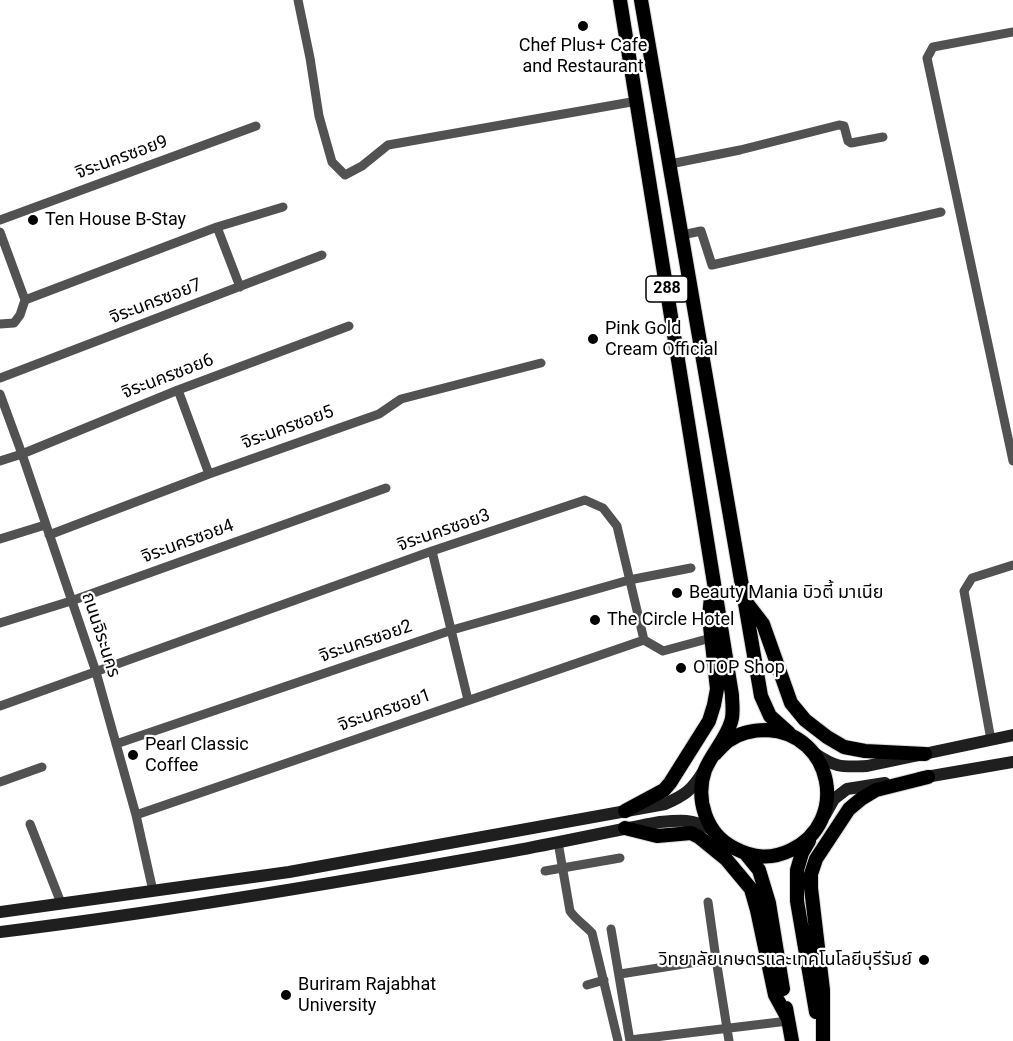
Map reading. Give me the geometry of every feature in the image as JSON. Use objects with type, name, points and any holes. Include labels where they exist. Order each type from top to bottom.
[{"type":"main road","name":"288","points":[[620,0],[732,695],[732,719],[715,754]]},
{"type":"main road","name":"288","points":[[641,0],[761,696],[770,716],[792,736]]},
{"type":"main road","points":[[625,811],[664,790],[709,721],[717,689],[709,617],[712,578]]},
{"type":"main road","points":[[744,600],[763,624],[791,703],[805,720],[826,737],[844,747],[865,751],[925,754]]},
{"type":"main road","points":[[0,912],[289,872],[665,804],[683,796],[694,787],[715,754],[727,742],[742,734],[758,730],[775,730],[792,736],[831,764],[843,767],[867,766],[1013,735]]},
{"type":"main road","points":[[0,932],[69,924],[284,891],[684,819],[699,822],[711,829],[727,844],[746,854],[765,857],[783,854],[799,846],[817,828],[826,805],[827,787],[823,769],[814,753]]},
{"type":"main road","points":[[822,1041],[797,900],[797,870],[802,853],[834,799],[847,789],[1013,762]]},
{"type":"main road","points":[[706,769],[701,799],[711,829]]},
{"type":"main road","points":[[822,1041],[823,990],[811,888],[811,874],[816,859],[849,809],[861,799],[876,790],[928,777]]},
{"type":"main road","points":[[625,828],[657,836],[691,833],[726,859],[751,889],[758,910],[776,995],[788,1019]]},
{"type":"main road","points":[[746,854],[759,870],[769,903],[792,1041]]},
{"type":"street","points":[[298,0],[319,116],[332,162],[345,175],[362,166],[388,145],[637,101]]},
{"type":"street","points":[[1013,32],[933,47],[927,58],[1013,461]]},
{"type":"street","points":[[670,164],[740,150],[838,125],[844,126],[850,142],[883,137]]},
{"type":"street","name":"จิระนครซอย9","points":[[0,220],[256,126]]},
{"type":"street","points":[[25,300],[217,227],[283,207]]},
{"type":"street","points":[[682,235],[701,231],[712,265],[941,212]]},
{"type":"street","points":[[217,227],[240,287]]},
{"type":"street","points":[[0,232],[25,300],[20,315],[14,323],[0,324]]},
{"type":"street","name":"จิระนครซอย7","points":[[0,378],[322,255]]},
{"type":"street","name":"จิระนครซอย6","points":[[0,461],[178,390],[349,326]]},
{"type":"street","name":"จิระนครซอย5","points":[[0,539],[47,530],[209,474],[379,414],[400,399],[541,363]]},
{"type":"street","points":[[178,390],[209,474]]},
{"type":"street","name":"ถนนจิระนคร","points":[[0,394],[2,407],[22,454],[96,672],[136,815],[153,891]]},
{"type":"street","name":"จิระนครซอย4","points":[[0,622],[71,601],[386,488]]},
{"type":"street","name":"จิระนครซอย3","points":[[0,706],[432,551],[585,500],[603,508],[617,526],[644,640]]},
{"type":"street","points":[[432,551],[468,700]]},
{"type":"street","points":[[991,740],[964,591],[972,578],[1013,565]]},
{"type":"street","name":"จิระนครซอย2","points":[[116,744],[452,630],[629,579],[691,568]]},
{"type":"street","points":[[644,640],[663,651],[711,638]]},
{"type":"street","name":"จิระนครซอย1","points":[[136,815],[644,640]]},
{"type":"street","points":[[0,782],[42,767]]},
{"type":"street","points":[[30,824],[61,903]]},
{"type":"street","points":[[558,842],[570,911],[576,920],[592,933],[618,1041]]},
{"type":"street","points":[[545,871],[620,858]]},
{"type":"street","points":[[708,902],[729,1041]]},
{"type":"street","points":[[612,929],[630,1041],[788,1019]]},
{"type":"street","points":[[620,974],[716,960]]},
{"type":"street","points":[[587,985],[604,980]]},
{"type":"place","name":"Chef Plus+ Cafe and Restaurant","points":[[583,26]]},
{"type":"place","name":"Ten House B-Stay","points":[[33,220]]},
{"type":"place","name":"Pink Gold Cream Official","points":[[593,339]]},
{"type":"place","name":"Beauty Mania บิวตี้ มาเนีย","points":[[677,593]]},
{"type":"place","name":"The Circle Hotel","points":[[595,620]]},
{"type":"place","name":"OTOP Shop","points":[[681,668]]},
{"type":"place","name":"Pearl Classic Coffee","points":[[133,755]]},
{"type":"place","name":"วิทยาลัยเกษตรและเทคโนโลยีบุรีรัมย์","points":[[924,960]]},
{"type":"place","name":"Buriram Rajabhat University","points":[[286,995]]}]
